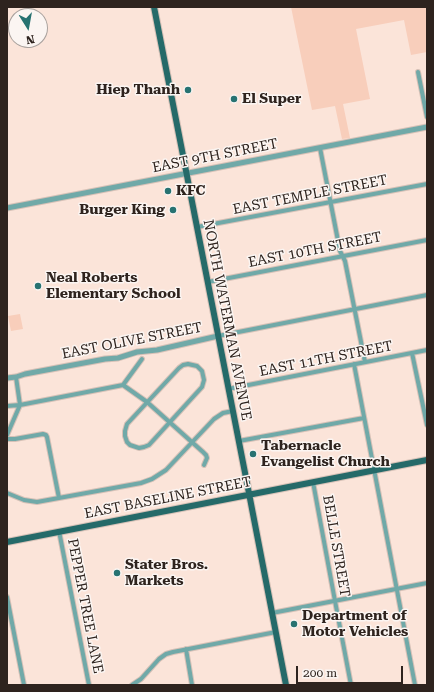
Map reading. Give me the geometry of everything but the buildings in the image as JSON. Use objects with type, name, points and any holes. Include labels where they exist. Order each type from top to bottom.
[{"type":"main road","name":"NORTH WATERMAN AVENUE","points":[[154,7],[286,685]]},
{"type":"main road","name":"EAST BASELINE STREET","points":[[7,542],[427,460]]},
{"type":"street","points":[[418,72],[427,117]]},
{"type":"street","name":"EAST 9TH STREET","points":[[7,208],[427,127]]},
{"type":"street","points":[[320,148],[340,251],[345,261],[365,362]]},
{"type":"street","name":"EAST TEMPLE STREET","points":[[197,227],[427,184]]},
{"type":"street","name":"EAST 10TH STREET","points":[[208,282],[427,240]]},
{"type":"street","name":"EAST OLIVE STREET","points":[[7,378],[105,359],[118,358],[137,352],[157,350],[218,336],[427,295]]},
{"type":"street","name":"EAST 11TH STREET","points":[[228,389],[427,350]]},
{"type":"street","points":[[412,353],[427,425]]},
{"type":"street","points":[[7,406],[20,405],[123,385],[142,359]]},
{"type":"street","points":[[191,364],[197,366],[202,371],[204,377],[202,387],[150,444],[139,448],[127,442],[125,430],[126,426],[147,402],[181,366],[191,364]]},
{"type":"street","points":[[354,364],[415,685]]},
{"type":"street","points":[[7,435],[20,405],[16,377]]},
{"type":"street","points":[[123,385],[147,402],[192,441],[206,455],[207,458],[205,464]]},
{"type":"street","points":[[7,493],[24,500],[37,502],[152,479],[166,470],[192,441],[218,416],[233,411]]},
{"type":"street","points":[[239,441],[364,418]]},
{"type":"street","points":[[7,439],[43,434],[46,435],[60,498]]},
{"type":"street","name":"BELLE STREET","points":[[313,482],[351,685]]},
{"type":"street","name":"PEPPER TREE LANE","points":[[59,531],[89,685]]},
{"type":"street","points":[[272,613],[427,583]]},
{"type":"street","points":[[7,597],[24,685]]},
{"type":"street","points":[[132,685],[166,654],[276,632]]},
{"type":"street","points":[[186,649],[192,685]]},
{"type":"shaded area","points":[[291,7],[427,7],[427,52],[411,55],[404,20],[356,29],[370,99],[343,104],[350,138],[342,139],[335,106],[312,110]]},
{"type":"shaded area","points":[[20,314],[23,329],[11,331],[8,316]]},
{"type":"place","name":"Hiep Thanh","points":[[188,90]]},
{"type":"place","name":"El Super","points":[[234,99]]},
{"type":"place","name":"KFC","points":[[168,191]]},
{"type":"place","name":"Burger King","points":[[173,210]]},
{"type":"place","name":"Neal Roberts Elementary School","points":[[38,286]]},
{"type":"place","name":"Tabernacle Evangelist Church","points":[[253,454]]},
{"type":"place","name":"Stater Bros. Markets","points":[[117,573]]},
{"type":"place","name":"Department of Motor Vehicles","points":[[294,624]]}]
